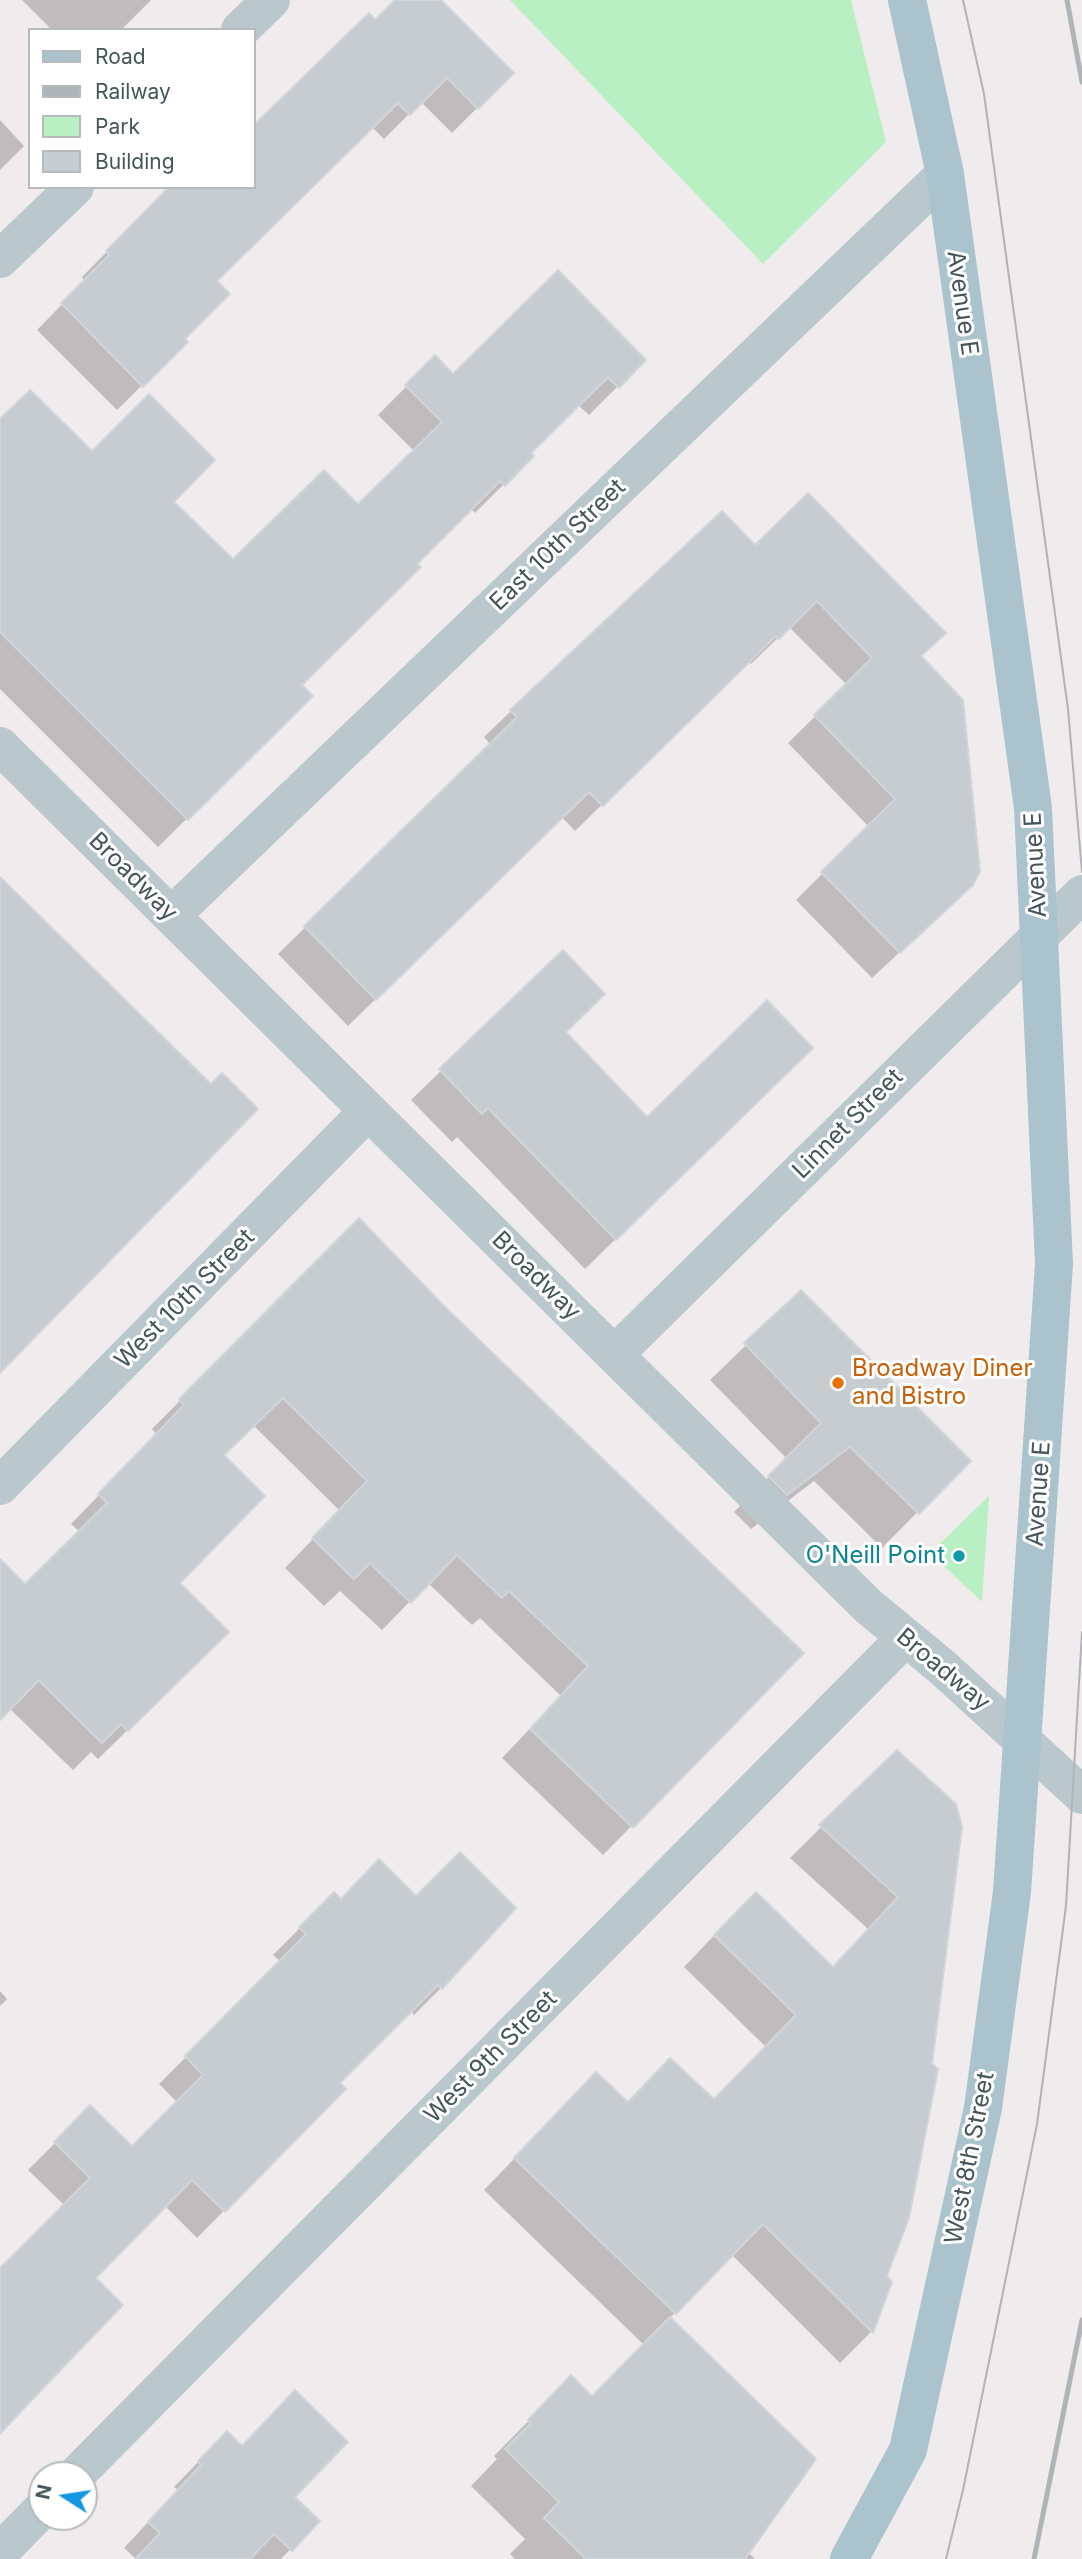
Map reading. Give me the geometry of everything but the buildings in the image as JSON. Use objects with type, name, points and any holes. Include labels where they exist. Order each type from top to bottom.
[{"type":"main road","name":"Avenue E","points":[[908,0],[944,174],[1033,808],[1054,1264],[1023,1739]]},
{"type":"main road","name":"West 8th Street","points":[[849,2559],[908,2450],[984,2108],[1012,1892],[1023,1739]]},
{"type":"street","points":[[242,28],[271,0]]},
{"type":"street","name":"East 10th Street","points":[[172,915],[944,174]]},
{"type":"street","points":[[0,259],[73,189]]},
{"type":"street","name":"Broadway","points":[[0,746],[868,1606],[1023,1739],[1082,1795]]},
{"type":"street","name":"Linnet Street","points":[[615,1354],[1082,894]]},
{"type":"street","name":"West 10th Street","points":[[0,1486],[368,1111]]},
{"type":"street","name":"West 9th Street","points":[[90,2461],[905,1638]]},
{"type":"street","points":[[0,2552],[28,2523]]},
{"type":"green space","points":[[510,0],[851,0],[886,142],[763,264]]},
{"type":"green space","points":[[989,1496],[982,1602],[930,1553]]},
{"type":"tram line","points":[[963,0],[984,94],[1068,709],[1082,872]]},
{"type":"tram line","points":[[946,2559],[963,2490],[1037,2124],[1066,1906],[1082,1632]]},
{"type":"railway","points":[[1067,0],[1082,82]]},
{"type":"railway","points":[[1034,2559],[1082,2320]]},
{"type":"place","name":"Broadway Diner and Bistro","points":[[838,1383]]},
{"type":"place","name":"O'Neill Point","points":[[959,1556]]}]
